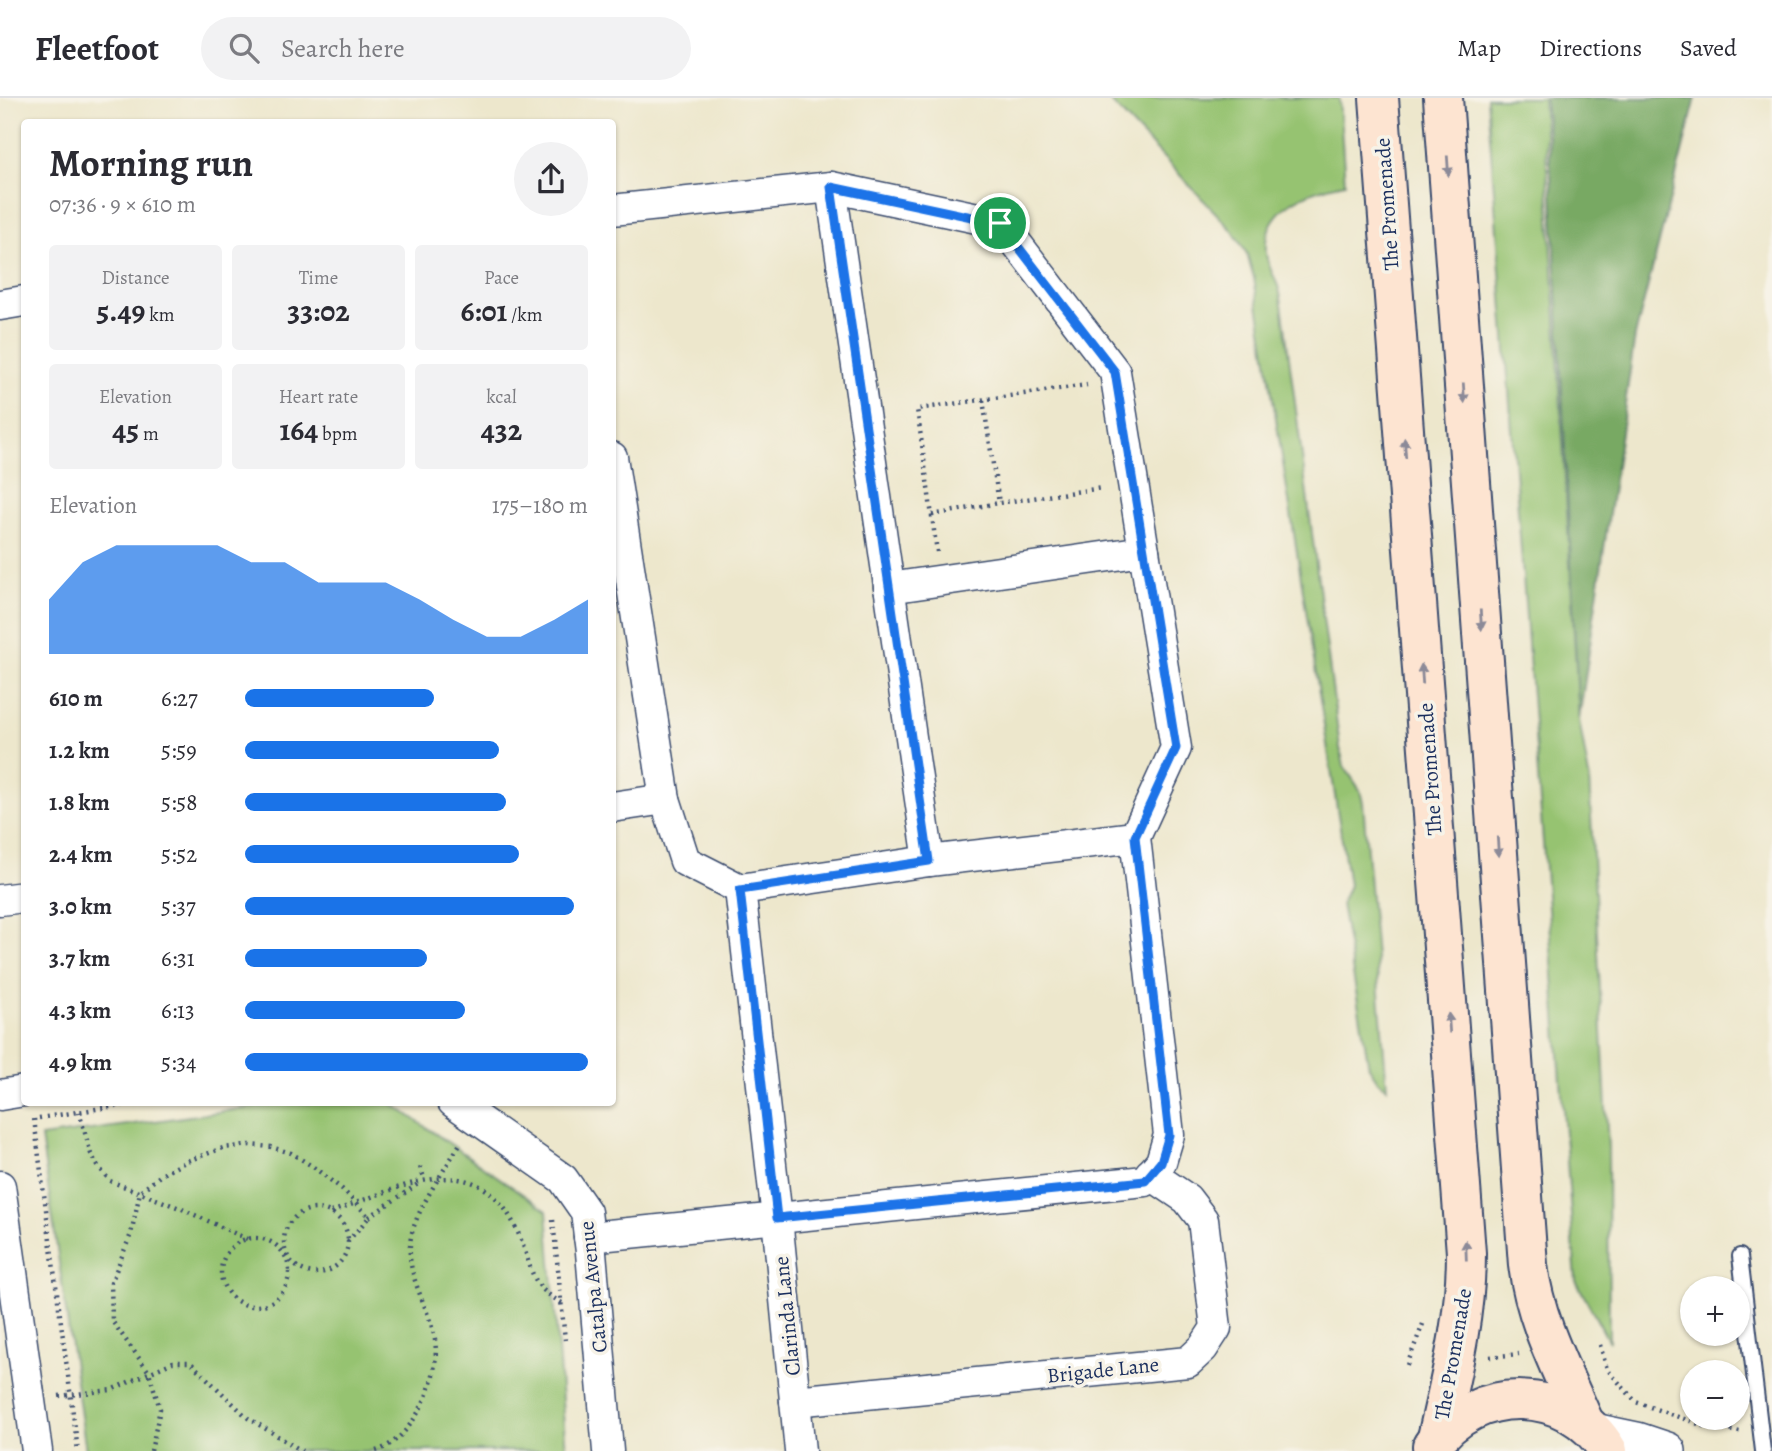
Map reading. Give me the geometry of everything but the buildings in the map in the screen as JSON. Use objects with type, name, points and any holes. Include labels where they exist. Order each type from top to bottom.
[{"type":"main road","name":"The Promenade","points":[[1378,98],[1466,1243],[1463,1318],[1431,1448]]},
{"type":"main road","points":[[1443,98],[1526,1248],[1538,1314],[1595,1435]]},
{"type":"main road","points":[[1431,1448],[1465,1414],[1500,1401],[1529,1399],[1544,1402],[1571,1413],[1595,1435]]},
{"type":"street","points":[[831,187],[929,861]]},
{"type":"street","points":[[589,1237],[1145,1181],[1161,1162],[1169,1135],[1135,837],[1176,748],[1115,372],[1000,223],[831,187],[616,210]]},
{"type":"street","points":[[0,304],[21,301]]},
{"type":"street","points":[[616,483],[665,799],[685,861],[740,890],[929,861],[1135,837]]},
{"type":"street","points":[[889,588],[1144,551]]},
{"type":"street","points":[[616,806],[665,799]]},
{"type":"street","name":"Clarinda Lane","points":[[740,890],[800,1451]]},
{"type":"street","points":[[0,900],[21,897]]},
{"type":"street","points":[[0,1095],[27,1110]]},
{"type":"street","name":"Catalpa Avenue","points":[[464,1110],[563,1179],[586,1212],[608,1451]]},
{"type":"street","name":"Brigade Lane","points":[[795,1401],[1188,1362],[1216,1328],[1203,1220],[1187,1199],[1150,1174]]},
{"type":"street","points":[[0,1186],[37,1451]]},
{"type":"street","points":[[1595,1435],[1637,1441],[1667,1451]]},
{"type":"lane","points":[[1740,1256],[1763,1451]]},
{"type":"path","points":[[941,580],[917,409],[1088,385],[1089,398]]},
{"type":"path","points":[[983,400],[999,503]]},
{"type":"path","points":[[1101,475],[1104,501]]},
{"type":"path","points":[[932,515],[1102,488]]},
{"type":"path","points":[[78,1451],[27,1110],[79,1112],[116,1106]]},
{"type":"path","points":[[376,1451],[385,1448],[409,1427],[421,1410],[436,1360],[435,1340],[429,1317],[419,1298],[409,1258],[411,1236],[418,1216],[439,1179],[464,1110]]},
{"type":"path","points":[[79,1112],[91,1154],[110,1181],[182,1209],[247,1239]]},
{"type":"path","points":[[151,1451],[160,1409],[149,1372],[111,1321],[111,1283],[131,1234],[140,1192],[161,1175],[187,1161],[223,1148],[250,1145],[271,1147],[291,1153],[312,1166],[342,1189],[369,1217]]},
{"type":"path","points":[[420,1167],[425,1180]]},
{"type":"path","points":[[331,1212],[343,1224],[348,1241],[341,1259],[325,1271],[306,1271],[288,1260],[275,1245],[257,1238],[247,1239],[229,1251],[223,1260],[222,1282],[227,1291],[244,1305],[255,1307],[275,1300],[282,1293],[289,1272],[288,1260],[284,1239],[286,1228],[300,1213],[310,1209],[331,1212],[425,1180],[458,1179],[477,1183],[492,1192],[515,1223],[539,1288],[562,1303]]},
{"type":"path","points":[[348,1241],[369,1217],[425,1180]]},
{"type":"path","points":[[552,1215],[566,1343]]},
{"type":"path","points":[[1600,1345],[1607,1369],[1636,1402],[1704,1426],[1762,1436]]},
{"type":"path","points":[[30,1400],[111,1390],[173,1363],[190,1362],[248,1418],[302,1451]]},
{"type":"green space","points":[[1107,98],[1339,98],[1345,183],[1317,190],[1290,203],[1272,224],[1267,237],[1266,253],[1282,303],[1340,748],[1344,766],[1360,790],[1363,803],[1387,1088],[1378,1081],[1369,1067],[1341,904],[1349,885],[1254,278],[1247,254],[1232,230]]},
{"type":"green space","points":[[1487,98],[1543,98],[1579,720],[1589,777],[1608,1147],[1609,1342],[1576,1281]]},
{"type":"green space","points":[[1545,98],[1696,98],[1635,336],[1579,720],[1551,175]]},
{"type":"green space","points":[[262,1106],[395,1106],[547,1211],[566,1451],[86,1451],[41,1137]]},
{"type":"route","points":[[831,187],[1000,223],[1115,372],[1176,748],[1135,837],[1169,1135],[1161,1162],[1145,1181],[777,1218],[740,890],[929,861],[831,187]]}]
